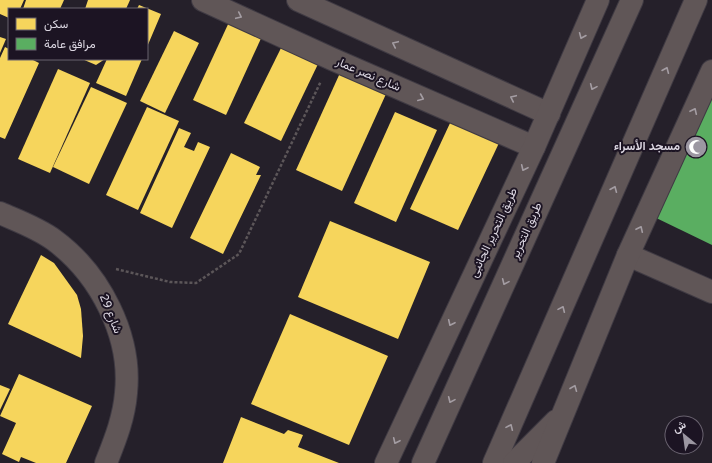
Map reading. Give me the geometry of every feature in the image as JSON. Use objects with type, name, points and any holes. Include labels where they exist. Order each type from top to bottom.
[{"type":"street","name":"شارع نصر عمار","points":[[203,0],[332,59],[534,147]]},
{"type":"street","points":[[298,0],[549,114]]},
{"type":"street","name":"طريق التحرير الجانبى","points":[[386,463],[534,147],[598,0]]},
{"type":"street","name":"طريق التحرير","points":[[423,463],[632,0]]},
{"type":"street","points":[[494,463],[696,0]]},
{"type":"street","points":[[543,463],[628,255],[712,71]]},
{"type":"street","name":"شارع 29","points":[[0,213],[28,225],[54,240],[77,260],[100,288],[116,321],[125,356],[126,392],[120,428],[106,463]]},
{"type":"street","points":[[628,255],[712,292]]},
{"type":"street","points":[[461,304],[491,312]]},
{"type":"street","points":[[514,463],[564,413]]},
{"type":"path","points":[[77,260],[170,282],[196,283],[239,254],[332,59]]},
{"type":"building: سكن","points":[[0,0],[24,0],[20,8],[8,8],[8,18],[0,14]]},
{"type":"building: سكن","points":[[26,0],[64,0],[60,8],[23,8]]},
{"type":"building: سكن","points":[[88,0],[130,0],[126,8],[85,8]]},
{"type":"building: سكن","points":[[139,5],[146,8],[138,8]]},
{"type":"building: سكن","points":[[148,9],[161,14],[148,45]]},
{"type":"building: سكن","points":[[230,20],[263,34],[226,115],[193,100]]},
{"type":"building: سكن","points":[[174,31],[199,43],[165,113],[140,101]]},
{"type":"building: سكن","points":[[0,37],[6,39],[0,53]]},
{"type":"building: سكن","points":[[282,46],[318,64],[281,141],[244,123]]},
{"type":"building: سكن","points":[[5,47],[8,48],[8,60],[33,60],[39,63],[5,139],[0,137],[0,58]]},
{"type":"building: سكن","points":[[84,60],[104,60],[96,65]]},
{"type":"building: سكن","points":[[107,60],[142,60],[126,96],[96,83]]},
{"type":"building: سكن","points":[[58,69],[90,83],[50,173],[18,159]]},
{"type":"building: سكن","points":[[340,73],[386,94],[342,191],[296,170]]},
{"type":"building: سكن","points":[[91,87],[127,103],[89,184],[53,167]]},
{"type":"building: سكن","points":[[147,107],[179,121],[138,210],[106,195]]},
{"type":"building: سكن","points":[[395,112],[437,130],[396,222],[354,203]]},
{"type":"building: سكن","points":[[451,121],[499,143],[458,230],[410,209]]},
{"type":"building: سكن","points":[[179,128],[191,133],[184,147],[194,151],[198,142],[210,147],[172,228],[140,213]]},
{"type":"building: سكن","points":[[231,153],[260,167],[256,175],[261,175],[223,254],[190,238]]},
{"type":"building: سكن","points":[[330,221],[430,262],[398,339],[298,297]]},
{"type":"building: سكن","points":[[41,255],[54,263],[77,295],[81,309],[83,336],[81,358],[8,324]]},
{"type":"building: سكن","points":[[290,314],[388,356],[349,445],[251,404]]},
{"type":"building: سكن","points":[[19,374],[92,406],[66,463],[36,463],[21,457],[19,462],[2,454],[16,423],[0,416]]},
{"type":"building: سكن","points":[[0,385],[10,389],[0,410]]},
{"type":"building: سكن","points":[[241,417],[284,434],[288,430],[303,435],[298,447],[339,463],[223,463]]},
{"type":"building: مرافق عامة","name":"مسجد الأسراء","points":[[712,80],[712,245],[648,214]]},
{"type":"place","name":"مسجد الأسراء","points":[[696,147]]}]
